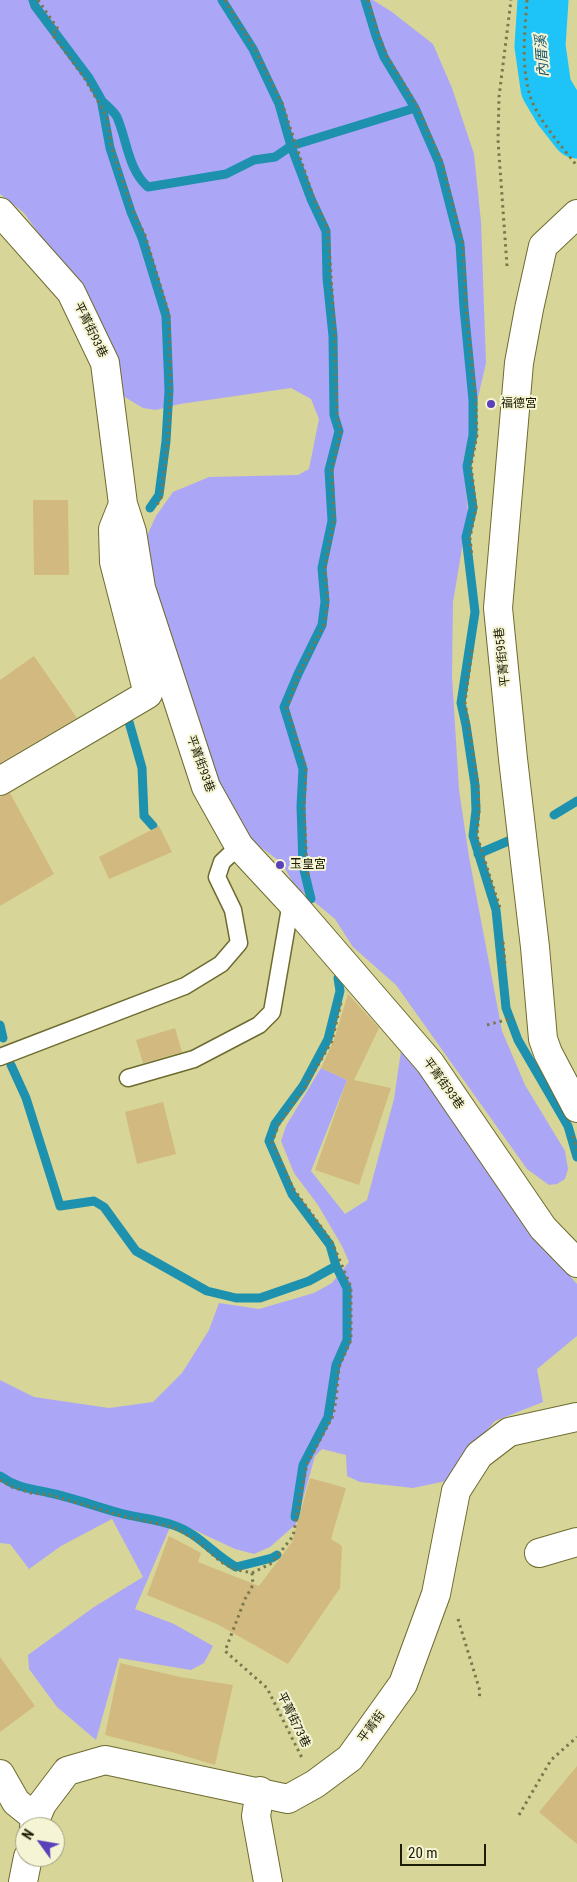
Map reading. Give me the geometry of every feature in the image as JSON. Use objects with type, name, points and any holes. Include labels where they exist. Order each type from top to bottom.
[{"type":"street","name":"平菁街93巷","points":[[0,212],[71,292],[105,363],[123,504],[132,532],[141,588],[206,787],[239,846],[291,902],[430,1063],[543,1228],[577,1263]]},
{"type":"street","name":"平菁街95巷","points":[[577,214],[543,246],[529,309],[517,381],[498,608],[513,759],[536,947],[544,1039],[548,1054],[577,1108]]},
{"type":"street","points":[[0,781],[148,694],[114,562],[113,530],[123,504]]},
{"type":"street","name":"平菁街","points":[[37,1817],[42,1804],[67,1771],[105,1760],[260,1791],[288,1799],[315,1784],[350,1758],[403,1684],[436,1594],[456,1491],[479,1455],[509,1432],[577,1417]]},
{"type":"street","points":[[539,1553],[577,1542]]},
{"type":"street","points":[[0,1774],[16,1802],[30,1817]]},
{"type":"street","points":[[260,1791],[256,1816],[268,1882]]},
{"type":"street","points":[[24,1882],[26,1867]]},
{"type":"lane","points":[[0,1057],[186,986],[220,964],[239,943],[233,910],[217,877],[222,862],[239,846]]},
{"type":"lane","points":[[128,1078],[194,1060],[259,1025],[272,1012],[291,902]]},
{"type":"path","points":[[38,0],[58,29],[52,34],[86,78],[107,117],[112,148],[133,211],[144,236],[169,314],[171,389],[161,498],[151,515],[132,532]]},
{"type":"path","points":[[225,0],[255,49],[282,103],[295,145]]},
{"type":"path","points":[[368,0],[387,56],[416,104],[442,162],[463,244],[466,308],[476,400]]},
{"type":"path","points":[[508,271],[498,140],[499,97],[510,0]]},
{"type":"path","points":[[527,0],[523,51],[529,93],[541,117],[577,166]]},
{"type":"path","points":[[368,18],[373,16]]},
{"type":"path","points":[[481,851],[484,855]]},
{"type":"path","points":[[487,1025],[514,1018]]},
{"type":"path","name":"平菁街73巷","points":[[252,1572],[253,1585],[245,1599],[225,1651],[267,1688],[315,1784]]},
{"type":"path","points":[[436,1594],[454,1605],[480,1691],[479,1700]]},
{"type":"path","points":[[519,1815],[551,1760],[577,1736]]},
{"type":"shaded area","points":[[0,0],[373,0],[392,12],[433,44],[452,88],[474,154],[481,222],[486,363],[463,462],[468,512],[453,602],[452,676],[459,790],[469,857],[502,1031],[525,1085],[565,1151],[568,1169],[565,1179],[557,1184],[549,1185],[527,1169],[396,985],[353,947],[335,919],[294,885],[282,863],[255,843],[239,824],[204,752],[154,589],[146,538],[156,516],[173,492],[209,477],[298,475],[309,469],[319,419],[311,399],[291,388],[180,404],[156,410],[143,408],[118,393],[78,288],[24,213],[0,194]]},
{"type":"shaded area","points":[[401,1051],[489,1159],[533,1233],[577,1284],[577,1336],[537,1369],[543,1402],[495,1421],[470,1450],[451,1480],[413,1488],[360,1482],[347,1476],[346,1455],[322,1449],[315,1456],[296,1524],[270,1547],[254,1554],[235,1549],[173,1520],[135,1609],[174,1624],[213,1646],[204,1663],[191,1670],[119,1658],[96,1740],[57,1707],[29,1669],[28,1655],[94,1607],[143,1577],[112,1519],[61,1546],[29,1569],[10,1544],[0,1543],[0,1380],[34,1397],[109,1408],[153,1402],[182,1373],[209,1330],[219,1303],[259,1309],[314,1293],[332,1283],[349,1262],[318,1205],[294,1173],[281,1141],[286,1126],[321,1068],[347,1080],[311,1171],[345,1214],[367,1200],[394,1099]]},
{"type":"building","points":[[33,500],[68,500],[69,575],[34,575]]},
{"type":"building","points":[[34,656],[77,718],[0,763],[0,680]]},
{"type":"building","points":[[10,793],[54,874],[0,906],[0,797]]},
{"type":"building","points":[[159,826],[172,852],[109,879],[99,857]]},
{"type":"building","points":[[348,994],[379,1028],[354,1080],[391,1088],[359,1185],[315,1170],[347,1080],[321,1068],[334,1040]]},
{"type":"building","points":[[175,1028],[182,1052],[143,1063],[136,1040]]},
{"type":"building","points":[[163,1102],[176,1154],[137,1164],[125,1112]]},
{"type":"building","points":[[310,1478],[346,1488],[331,1539],[342,1546],[340,1588],[288,1664],[217,1624],[147,1595],[169,1536],[201,1553],[198,1562],[259,1586],[292,1542]]},
{"type":"building","points":[[0,1657],[35,1706],[0,1732]]},
{"type":"building","points":[[120,1663],[180,1677],[233,1685],[215,1765],[105,1735]]},
{"type":"building","points":[[577,1766],[577,1844],[539,1812]]},
{"type":"waterway","points":[[33,0],[35,6],[89,78],[101,99],[110,148],[131,212],[142,238],[166,316],[169,390],[166,441],[159,495],[150,508]]},
{"type":"waterway","points":[[222,0],[253,49],[279,104],[291,146],[311,199],[326,231],[327,278],[333,336],[334,415],[339,431],[329,470],[332,521],[322,568],[325,602],[322,625],[284,707],[303,769],[301,806],[303,866],[311,899]]},
{"type":"waterway","points":[[365,0],[384,57],[415,108],[439,163],[460,244],[473,400],[473,435],[467,466],[473,508],[466,537],[475,612],[461,703],[475,785],[476,810],[473,836],[496,910],[506,1008],[518,1040],[568,1126],[577,1157]]},
{"type":"waterway","name":"內厝溪","points":[[543,0],[540,46],[546,88],[559,110],[577,133]]},
{"type":"waterway","points":[[101,100],[117,117],[132,163],[141,180],[148,187],[226,174],[254,160],[275,157],[291,146],[415,108]]},
{"type":"waterway","points":[[129,722],[142,768],[144,816],[153,826]]},
{"type":"waterway","points":[[554,815],[577,801]]},
{"type":"waterway","points":[[478,854],[513,839]]},
{"type":"waterway","points":[[295,1517],[303,1465],[328,1417],[336,1365],[347,1340],[347,1288],[336,1266],[330,1245],[292,1194],[269,1141],[275,1124],[303,1086],[328,1039],[340,991],[338,978]]},
{"type":"waterway","points":[[0,1025],[3,1038]]},
{"type":"waterway","points":[[11,1065],[26,1098],[60,1206],[94,1201],[104,1207],[136,1251],[207,1291],[236,1298],[260,1298],[309,1281],[336,1266]]},
{"type":"waterway","points":[[0,1476],[24,1488],[68,1497],[111,1511],[173,1525],[190,1533],[236,1567],[277,1555]]},
{"type":"place","name":"福德宮","points":[[491,404]]},
{"type":"place","name":"玉皇宮","points":[[280,865]]}]
